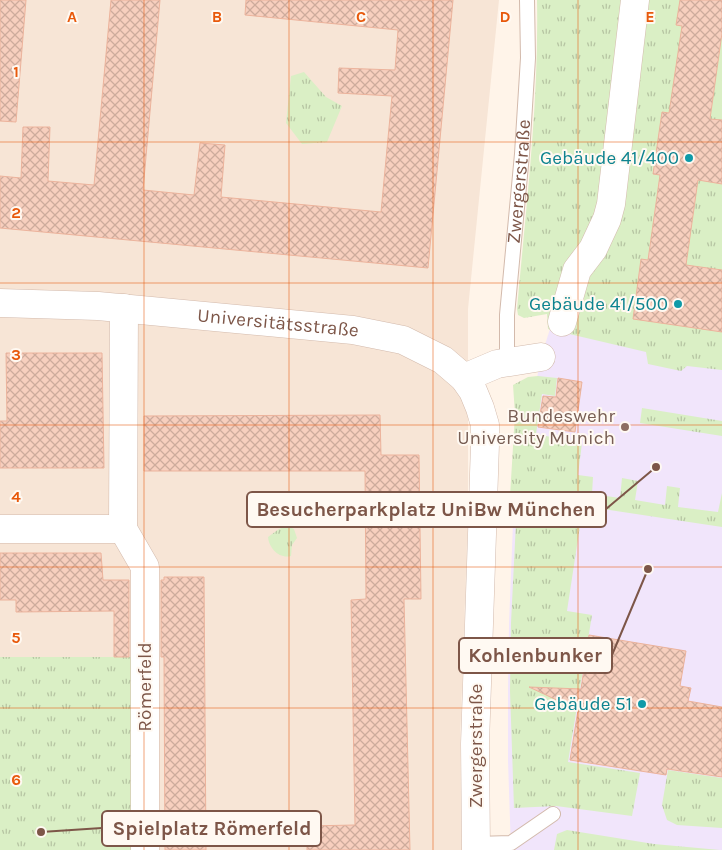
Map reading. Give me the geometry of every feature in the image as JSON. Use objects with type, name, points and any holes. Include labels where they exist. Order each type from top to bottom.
[{"type":"street","points":[[562,322],[577,270],[593,249],[611,204],[635,0]]},
{"type":"street","name":"Universitätsstraße","points":[[0,303],[124,308],[354,330],[403,340],[443,360],[464,378]]},
{"type":"street","points":[[0,529],[123,529],[124,308]]},
{"type":"street","points":[[464,378],[497,364],[541,357]]},
{"type":"street","name":"Zwergerstraße","points":[[464,378],[473,391],[485,425],[475,744],[476,847]]},
{"type":"street","name":"Römerfeld","points":[[123,529],[145,567],[145,850]]},
{"type":"lane","name":"Zwergerstraße","points":[[507,362],[507,315],[522,154],[528,58],[527,0]]},
{"type":"lane","points":[[476,847],[511,843],[553,814]]},
{"type":"shaded area","points":[[0,0],[499,0],[468,309],[468,517],[460,744],[462,850],[0,850]]},
{"type":"shaded area","name":"Bundeswehr University Munich","points":[[722,0],[722,850],[511,850],[508,691],[514,498],[541,357],[551,326]]},
{"type":"green space","points":[[537,0],[722,0],[722,370],[687,366],[681,371],[648,364],[646,352],[548,329],[547,314],[524,318],[518,315],[534,116]]},
{"type":"green space","points":[[304,72],[326,97],[342,106],[327,142],[302,144],[286,123],[291,76]]},
{"type":"green space","points":[[528,377],[557,378],[555,396],[542,394],[536,434],[582,443],[578,475],[593,477],[592,494],[620,498],[622,478],[638,481],[635,500],[665,505],[667,486],[680,488],[678,507],[718,512],[722,493],[722,527],[583,506],[567,611],[592,615],[568,762],[640,773],[632,816],[556,806],[514,808],[510,691],[511,623],[517,502],[510,496],[515,414],[513,385]]},
{"type":"green space","points":[[642,408],[722,421],[722,436],[640,423]]},
{"type":"green space","points":[[287,526],[294,529],[297,538],[292,545],[291,556],[282,556],[275,552],[270,545],[268,537]]},
{"type":"green space","points":[[0,657],[137,657],[137,850],[0,850]]},
{"type":"green space","points":[[668,770],[722,778],[722,828],[677,825],[667,820],[662,805]]},
{"type":"green space","points":[[567,830],[654,844],[720,850],[554,850],[557,834]]},
{"type":"building","points":[[0,0],[26,0],[16,122],[0,121]]},
{"type":"building","points":[[111,0],[160,0],[143,190],[194,195],[200,143],[225,145],[221,197],[381,212],[392,96],[338,93],[339,68],[395,70],[398,30],[245,15],[246,0],[453,0],[428,268],[0,228],[0,176],[21,178],[23,127],[50,127],[48,181],[94,185]]},
{"type":"building","points":[[680,0],[722,0],[722,33],[710,119],[722,120],[722,184],[698,180],[686,265],[722,270],[722,332],[633,319],[641,259],[648,260],[660,175],[653,174],[662,112],[669,113],[682,26],[676,25]]},
{"type":"building","points":[[6,353],[102,353],[104,468],[0,468],[0,421],[7,421]]},
{"type":"building","points":[[558,378],[582,382],[575,432],[538,427],[543,396],[556,397]]},
{"type":"building","points":[[380,415],[381,455],[419,455],[421,599],[404,599],[410,850],[307,850],[307,826],[355,825],[351,600],[366,599],[365,471],[144,471],[144,416]]},
{"type":"building","points":[[0,553],[101,553],[103,580],[129,580],[129,657],[114,657],[114,611],[16,612],[16,600],[0,600]]},
{"type":"building","points":[[164,577],[204,577],[206,850],[165,850],[164,657],[161,657],[161,580],[164,580]]},
{"type":"building","name":"Gebäude 51","points":[[589,635],[686,651],[680,686],[691,688],[688,701],[722,707],[722,777],[667,769],[666,775],[570,760],[578,710],[529,687],[581,689]]},
{"type":"place","name":"Gebäude 41/400","points":[[689,158]]},
{"type":"place","name":"Gebäude 41/500","points":[[678,304]]},
{"type":"place","name":"Bundeswehr University Munich","points":[[625,427]]},
{"type":"place","name":"Besucherparkplatz UniBw München","points":[[656,467]]},
{"type":"place","name":"Kohlenbunker","points":[[648,569]]},
{"type":"place","name":"Gebäude 51","points":[[642,704]]},
{"type":"place","name":"Spielplatz Römerfeld","points":[[41,832]]}]
